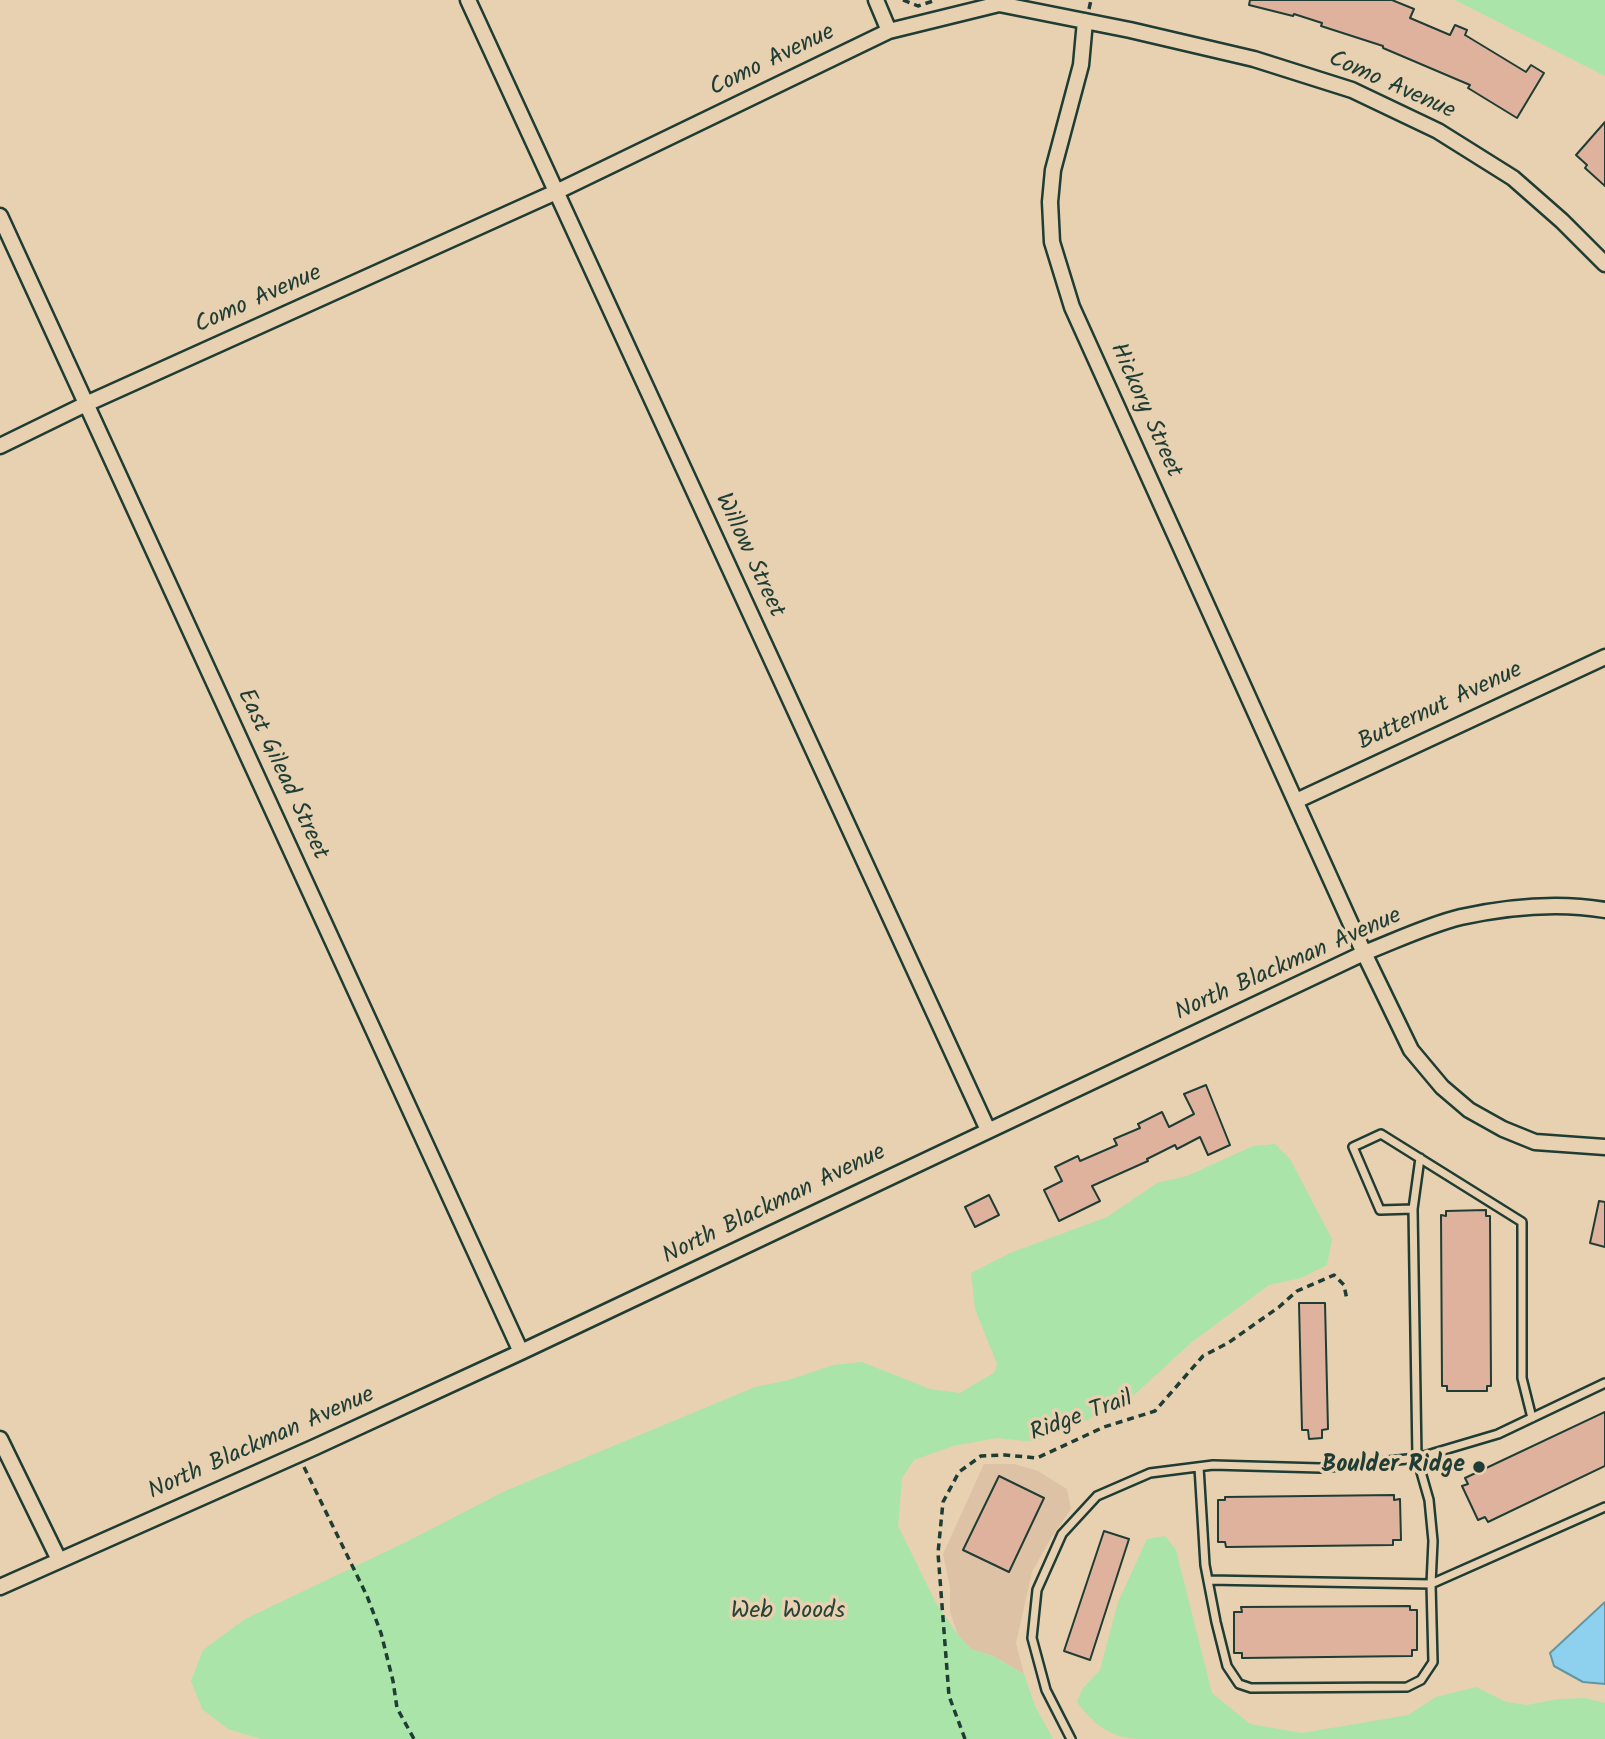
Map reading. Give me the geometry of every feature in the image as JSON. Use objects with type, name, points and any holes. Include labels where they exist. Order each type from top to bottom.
[{"type":"street","name":"Willow Street","points":[[468,0],[988,1130]]},
{"type":"street","points":[[876,0],[889,31]]},
{"type":"street","name":"Como Avenue","points":[[0,446],[86,404],[556,192],[889,31],[999,4],[1254,60],[1343,87],[1389,106],[1465,146],[1513,178],[1605,264]]},
{"type":"street","name":"Hickory Street","points":[[1086,21],[1081,65],[1054,170],[1050,202],[1052,242],[1058,267],[1072,307],[1364,953]]},
{"type":"street","name":"East Gilead Street","points":[[0,216],[522,1352]]},
{"type":"street","name":"Butternut Avenue","points":[[1296,801],[1605,657]]},
{"type":"street","name":"North Blackman Avenue","points":[[0,1587],[522,1352],[1364,953],[1459,918],[1523,908],[1580,906],[1605,910]]},
{"type":"street","points":[[1364,953],[1411,1051],[1442,1087],[1469,1110],[1503,1129],[1535,1142],[1605,1147]]},
{"type":"street","points":[[0,1439],[59,1560]]},
{"type":"lane","points":[[1413,1209],[1380,1210],[1353,1147],[1381,1134],[1522,1222],[1522,1378],[1532,1418]]},
{"type":"lane","points":[[1199,1467],[1205,1565],[1227,1666],[1239,1684],[1251,1688],[1406,1688],[1421,1680],[1433,1662],[1433,1541],[1429,1500],[1417,1458],[1413,1209],[1420,1158]]},
{"type":"lane","points":[[1071,1739],[1046,1690],[1032,1638],[1037,1590],[1062,1534],[1097,1496],[1150,1474],[1213,1465],[1320,1468],[1417,1458],[1498,1434],[1605,1383]]},
{"type":"lane","points":[[1208,1580],[1431,1584],[1605,1507]]},
{"type":"path","points":[[903,0],[918,6],[936,0]]},
{"type":"path","name":"Ridge Trail","points":[[965,1739],[949,1696],[938,1553],[943,1502],[959,1472],[981,1456],[1037,1458],[1104,1427],[1155,1411],[1203,1356],[1228,1343],[1297,1291],[1316,1281],[1334,1275],[1344,1285],[1347,1300]]},
{"type":"path","points":[[298,1455],[367,1596],[381,1633],[397,1708],[414,1739]]},
{"type":"shaded area","points":[[984,1464],[1014,1464],[1038,1471],[1067,1489],[1071,1509],[1032,1572],[1016,1643],[1024,1674],[993,1656],[971,1649],[958,1635],[950,1612],[950,1588],[943,1554]]},
{"type":"green space","points":[[1455,0],[1605,0],[1605,76]]},
{"type":"green space","name":"Web Woods","points":[[1275,1144],[1290,1159],[1332,1239],[1327,1265],[1301,1278],[1269,1285],[1192,1342],[1123,1405],[1034,1442],[997,1438],[953,1446],[914,1460],[902,1478],[898,1526],[935,1601],[971,1649],[993,1656],[1024,1674],[1035,1706],[1053,1739],[261,1739],[228,1729],[202,1709],[191,1681],[203,1650],[245,1619],[505,1491],[755,1387],[789,1380],[833,1365],[862,1362],[930,1389],[960,1393],[995,1372],[997,1364],[975,1309],[971,1273],[1010,1253],[1107,1217],[1157,1183],[1187,1176],[1253,1146]]},
{"type":"green space","points":[[1165,1536],[1176,1550],[1212,1693],[1250,1724],[1302,1733],[1408,1715],[1436,1697],[1476,1687],[1506,1702],[1527,1705],[1558,1699],[1586,1698],[1605,1703],[1605,1739],[1140,1739],[1112,1733],[1097,1724],[1077,1702],[1083,1688],[1100,1670],[1118,1602],[1147,1539]]},
{"type":"water","points":[[1605,1602],[1605,1684],[1583,1682],[1554,1666],[1550,1653]]},
{"type":"building","points":[[1250,0],[1392,0],[1414,9],[1410,18],[1450,35],[1455,25],[1467,30],[1465,35],[1526,72],[1531,65],[1544,73],[1517,118],[1468,88],[1470,85],[1383,46],[1321,26],[1322,23],[1294,14],[1293,16],[1249,5]]},
{"type":"building","points":[[1605,122],[1605,186],[1585,168],[1587,165],[1576,155]]},
{"type":"building","points":[[1206,1085],[1230,1145],[1208,1155],[1200,1137],[1177,1149],[1175,1145],[1147,1159],[1148,1161],[1092,1186],[1100,1201],[1059,1221],[1044,1190],[1062,1181],[1055,1167],[1078,1156],[1080,1161],[1117,1145],[1114,1139],[1140,1128],[1138,1124],[1162,1112],[1169,1127],[1194,1114],[1184,1094]]},
{"type":"building","points":[[989,1195],[999,1215],[975,1227],[965,1207]]},
{"type":"building","points":[[1599,1201],[1605,1202],[1605,1247],[1590,1243]]},
{"type":"building","points":[[1486,1210],[1486,1216],[1490,1216],[1491,1386],[1487,1386],[1487,1391],[1447,1391],[1447,1386],[1442,1386],[1441,1215],[1446,1216],[1446,1211]]},
{"type":"building","points":[[1299,1303],[1325,1303],[1328,1429],[1322,1430],[1322,1438],[1309,1439],[1308,1430],[1302,1430]]},
{"type":"building","points":[[1605,1412],[1605,1466],[1488,1522],[1485,1517],[1478,1520],[1462,1486],[1468,1484],[1465,1478]]},
{"type":"building","points":[[999,1476],[1044,1498],[1009,1572],[963,1550]]},
{"type":"building","points":[[1394,1495],[1394,1500],[1400,1499],[1401,1540],[1393,1540],[1393,1545],[1226,1547],[1225,1542],[1218,1542],[1218,1500],[1225,1500],[1225,1497]]},
{"type":"building","points":[[1104,1531],[1129,1539],[1090,1660],[1064,1651]]},
{"type":"building","points":[[1410,1606],[1410,1610],[1417,1610],[1417,1650],[1412,1650],[1412,1656],[1242,1658],[1242,1653],[1234,1653],[1234,1612],[1242,1612],[1241,1607]]},
{"type":"place","name":"Boulder Ridge","points":[[1479,1467]]}]
